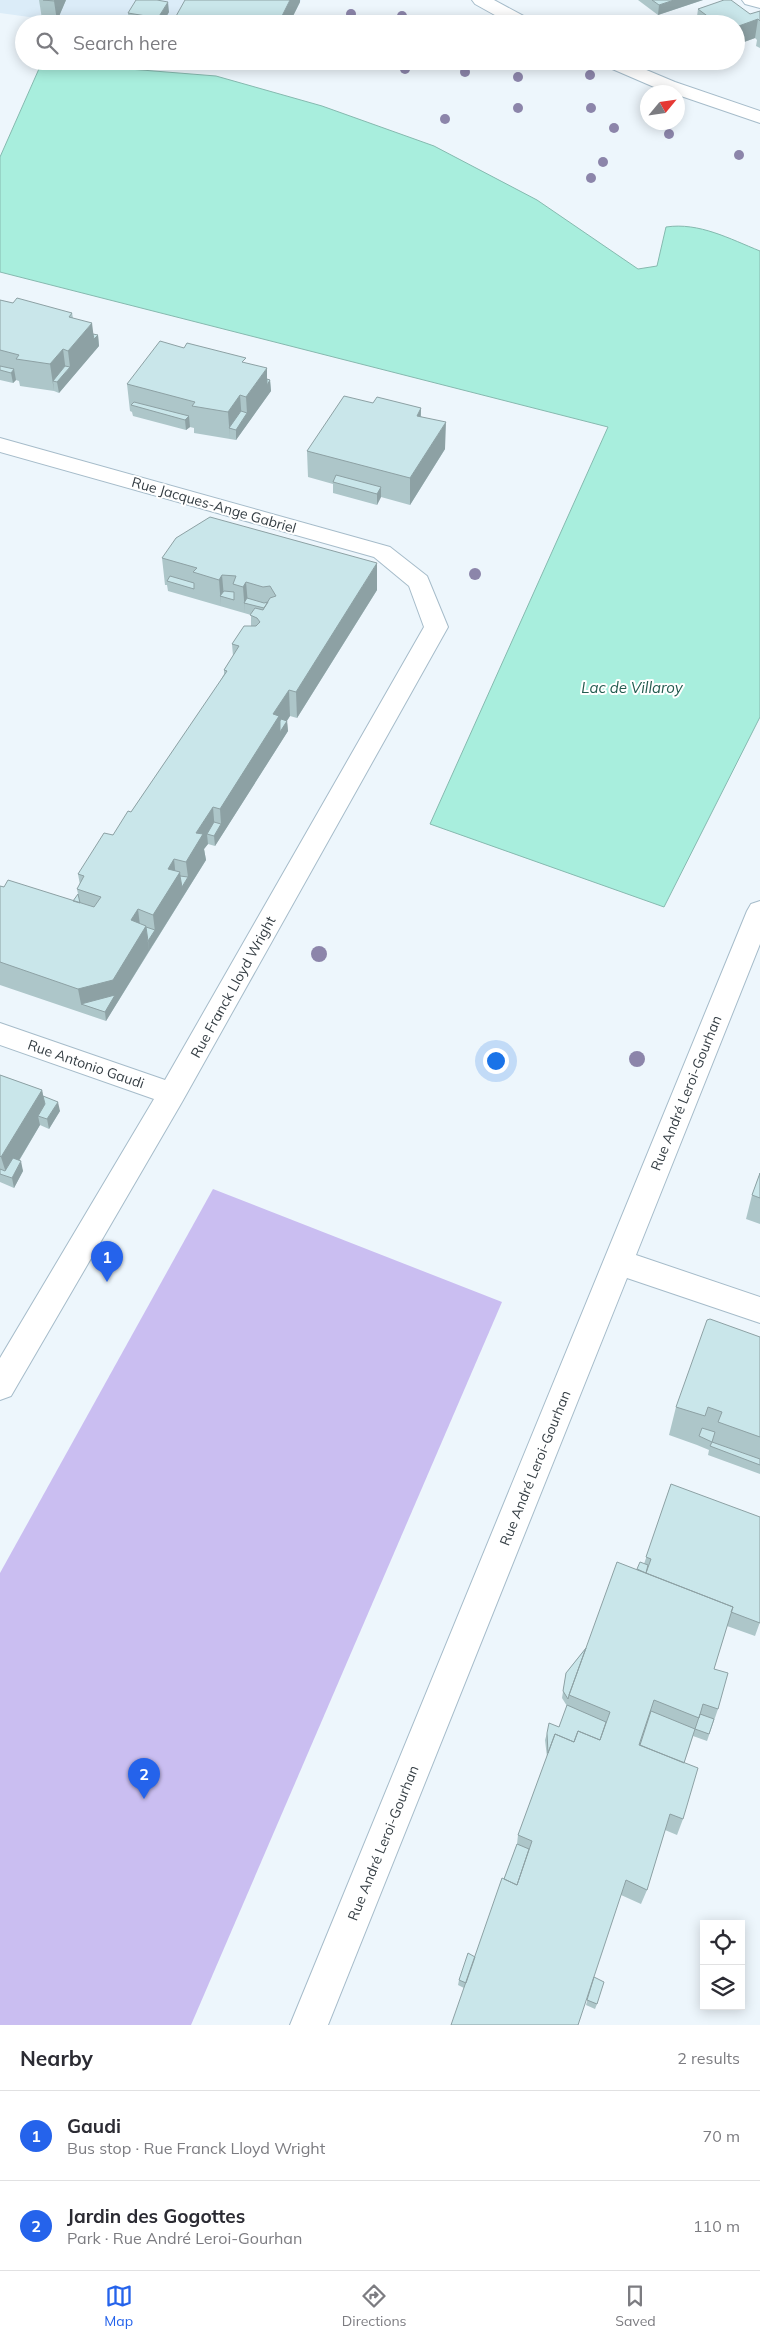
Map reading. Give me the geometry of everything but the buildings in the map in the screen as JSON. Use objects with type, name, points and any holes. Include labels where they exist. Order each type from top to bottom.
[{"type":"street","points":[[481,0],[508,15]]},
{"type":"street","points":[[751,0],[760,3]]},
{"type":"street","points":[[630,70],[668,86],[760,117]]},
{"type":"street","name":"Rue Jacques-Ange Gabriel","points":[[0,445],[382,552],[419,582]]},
{"type":"street","name":"Rue Franck Lloyd Wright","points":[[0,1386],[172,1094],[436,627],[419,582]]},
{"type":"street","name":"Rue André Leroi-Gourhan","points":[[309,2025],[760,911]]},
{"type":"street","name":"Rue Antonio Gaudi","points":[[0,1034],[172,1094]]},
{"type":"street","points":[[618,1262],[760,1310]]},
{"type":"shaded area","points":[[0,0],[301,0],[294,15],[15,15],[0,13]]},
{"type":"shaded area","points":[[213,1189],[502,1302],[191,2025],[0,2025],[0,1573]]},
{"type":"water","name":"Lac de Villaroy","points":[[38,70],[141,70],[216,76],[322,106],[434,146],[537,200],[638,269],[657,266],[666,227],[678,226],[702,229],[760,251],[760,717],[664,907],[430,824],[608,427],[0,272],[0,157]]},
{"type":"place","name":"Gaudi","points":[[107,1282]]},
{"type":"place","name":"Jardin des Gogottes","points":[[144,1799]]}]
